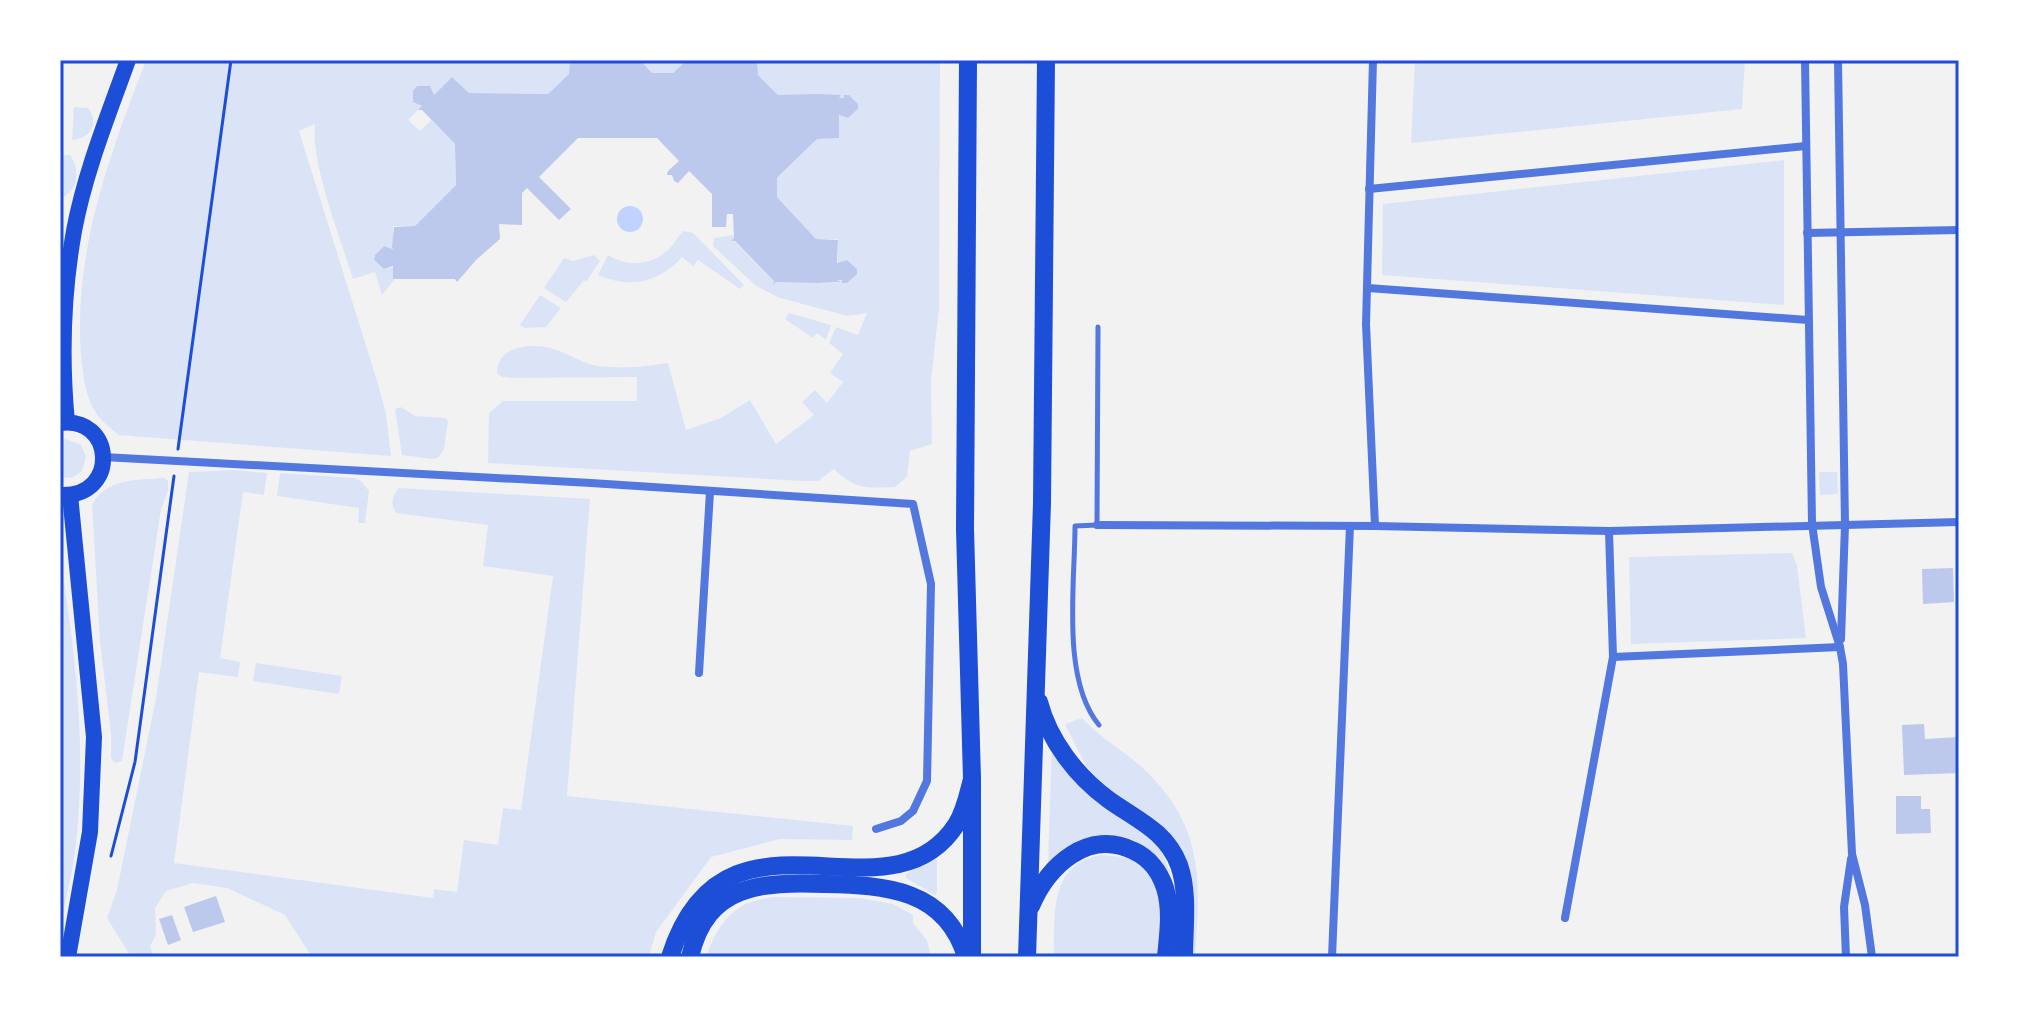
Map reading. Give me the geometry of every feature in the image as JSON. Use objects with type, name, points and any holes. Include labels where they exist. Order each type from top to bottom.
[{"type":"main road","points":[[69,952],[90,832],[94,737],[65,495],[92,485],[101,471],[103,457],[94,434],[78,424],[64,423],[63,341],[74,231],[99,141],[128,60]]},
{"type":"main road","points":[[968,60],[965,529],[972,779],[969,957]]},
{"type":"main road","points":[[1027,957],[1042,503],[1046,60]]},
{"type":"main road","points":[[1037,667],[1039,705],[1049,730],[1068,760],[1102,794],[1157,832],[1173,854],[1184,887],[1184,957]]},
{"type":"main road","points":[[670,957],[686,918],[699,899],[716,884],[733,875],[785,865],[873,867],[923,854],[956,825],[972,779]]},
{"type":"main road","points":[[1027,924],[1031,904],[1045,880],[1060,863],[1094,845],[1115,844],[1139,853],[1155,867],[1161,878],[1168,901],[1166,957]]},
{"type":"main road","points":[[690,957],[703,923],[717,906],[750,887],[771,883],[869,885],[908,893],[936,911],[951,926],[969,957]]},
{"type":"street","points":[[1373,60],[1366,324],[1375,526]]},
{"type":"street","points":[[1805,60],[1812,524],[1821,587],[1840,647]]},
{"type":"street","points":[[1838,60],[1845,525],[1840,647],[1852,854],[1865,905],[1872,957]]},
{"type":"street","points":[[1369,189],[1806,146]]},
{"type":"street","points":[[1807,233],[1959,230]]},
{"type":"street","points":[[1368,288],[1808,320]]},
{"type":"street","points":[[103,457],[913,504],[931,584],[927,781],[913,811],[901,821],[876,829]]},
{"type":"street","points":[[699,673],[710,492]]},
{"type":"street","points":[[1097,525],[1609,531],[1959,522]]},
{"type":"street","points":[[1332,957],[1350,526]]},
{"type":"street","points":[[1565,918],[1613,657],[1609,531]]},
{"type":"street","points":[[1613,657],[1840,647]]},
{"type":"street","points":[[1846,957],[1844,907],[1852,854]]},
{"type":"lane","points":[[1098,327],[1097,525],[1075,526],[1074,637],[1078,685],[1084,703],[1099,725]]},
{"type":"path","points":[[111,856],[135,762],[231,60]]},
{"type":"shaded area","points":[[146,60],[570,60],[569,74],[548,94],[469,93],[452,77],[434,95],[430,86],[413,89],[413,102],[422,106],[408,120],[420,131],[431,120],[455,144],[456,185],[415,226],[393,226],[394,250],[384,246],[374,260],[384,269],[394,267],[394,280],[382,295],[375,272],[353,279],[322,179],[315,124],[299,131],[378,384],[386,414],[391,456],[118,435],[96,413],[87,392],[81,355],[83,279],[97,204]]},
{"type":"shaded area","points":[[640,60],[687,60],[673,73],[652,73]]},
{"type":"shaded area","points":[[757,60],[940,60],[939,309],[931,381],[932,444],[910,451],[907,477],[895,487],[877,488],[848,481],[834,469],[818,481],[802,481],[488,463],[489,413],[503,401],[637,401],[637,377],[513,378],[497,374],[503,356],[518,348],[548,348],[598,366],[633,367],[668,363],[686,430],[721,418],[750,400],[776,444],[814,415],[802,402],[815,390],[827,403],[843,382],[830,373],[843,354],[829,343],[836,327],[858,335],[867,313],[848,316],[780,298],[756,286],[713,246],[714,238],[734,235],[733,240],[775,282],[838,283],[842,280],[847,283],[857,270],[847,260],[838,263],[838,239],[816,239],[777,197],[776,180],[817,139],[839,138],[839,115],[848,118],[858,109],[858,105],[849,95],[839,98],[839,95],[778,95],[758,75]]},
{"type":"shaded area","points":[[1415,60],[1745,60],[1742,109],[1411,143]]},
{"type":"shaded area","points":[[74,107],[88,108],[93,124],[84,137],[72,140]]},
{"type":"shaded area","points":[[60,155],[70,155],[76,168],[76,180],[71,191],[60,199]]},
{"type":"shaded area","points":[[1784,160],[1784,305],[1382,275],[1383,204]]},
{"type":"shaded area","points":[[684,231],[693,233],[744,285],[740,289],[698,260],[693,266],[682,257],[664,273],[643,281],[621,282],[598,275],[608,255],[623,262],[646,262],[668,250]]},
{"type":"shaded area","points":[[594,255],[600,261],[586,282],[584,280],[566,302],[544,288],[564,258],[573,261]]},
{"type":"shaded area","points":[[540,295],[561,308],[546,327],[525,328],[520,325]]},
{"type":"shaded area","points":[[789,313],[831,325],[826,340],[817,333],[813,338],[785,319]]},
{"type":"shaded area","points":[[401,407],[415,416],[446,418],[444,449],[438,458],[402,455],[395,409]]},
{"type":"shaded area","points":[[66,439],[81,445],[86,456],[82,471],[72,478],[60,477],[60,441]]},
{"type":"shaded area","points":[[232,470],[267,473],[264,495],[243,492],[220,658],[240,662],[238,677],[199,672],[174,863],[433,898],[434,889],[457,892],[464,840],[498,845],[503,808],[521,810],[553,576],[483,566],[488,525],[396,513],[393,500],[399,488],[590,499],[567,796],[853,826],[852,840],[780,839],[711,857],[656,932],[649,957],[312,957],[285,915],[227,888],[193,883],[166,891],[155,908],[156,935],[150,946],[154,957],[131,957],[107,918],[117,890],[156,698],[189,472]]},
{"type":"shaded area","points":[[1819,472],[1837,472],[1838,494],[1820,495]]},
{"type":"shaded area","points":[[280,473],[361,481],[369,491],[365,523],[358,523],[359,508],[277,496]]},
{"type":"shaded area","points":[[164,478],[168,481],[168,491],[161,509],[122,761],[115,763],[111,758],[100,641],[92,505],[98,496],[114,485]]},
{"type":"shaded area","points":[[1792,553],[1797,565],[1806,638],[1631,644],[1629,557]]},
{"type":"shaded area","points":[[60,556],[75,663],[80,771],[75,854],[60,927]]},
{"type":"shaded area","points":[[256,663],[342,676],[339,694],[253,681]]},
{"type":"shaded area","points":[[1082,718],[1148,773],[1167,794],[1180,816],[1195,859],[1198,905],[1195,957],[1192,957],[1193,886],[1086,766],[1065,724]]},
{"type":"shaded area","points":[[1052,740],[1159,847],[1172,875],[1137,843],[1048,866]]},
{"type":"shaded area","points":[[1101,855],[1126,858],[1149,874],[1159,900],[1159,957],[1054,957],[1055,909],[1063,880],[1071,869],[1084,860]]},
{"type":"shaded area","points":[[934,858],[937,861],[935,895],[906,878],[906,874]]},
{"type":"shaded area","points":[[772,897],[860,898],[893,904],[913,915],[913,923],[927,940],[931,957],[707,957],[716,933],[732,913],[749,903]]},
{"type":"water","points":[[630,206],[639,210],[643,219],[639,228],[630,232],[621,228],[617,219],[621,210]]},
{"type":"building","points":[[570,60],[640,60],[652,73],[673,73],[687,60],[757,60],[758,75],[778,95],[841,95],[839,98],[844,98],[844,95],[849,95],[858,104],[858,109],[848,118],[839,115],[839,138],[817,139],[777,178],[777,197],[816,239],[838,240],[837,263],[847,260],[857,269],[857,274],[847,283],[837,280],[840,282],[776,282],[773,285],[774,281],[735,241],[731,241],[734,238],[733,214],[727,214],[726,227],[712,227],[712,194],[689,171],[678,183],[672,175],[667,175],[679,161],[657,138],[578,138],[539,177],[571,209],[559,220],[527,188],[522,193],[522,225],[499,224],[500,239],[457,282],[455,279],[393,279],[393,266],[384,269],[374,260],[375,255],[384,246],[395,250],[392,248],[394,227],[415,226],[456,185],[455,144],[422,110],[418,110],[422,106],[413,102],[413,90],[417,86],[430,86],[434,95],[452,77],[469,93],[548,94],[569,74]]},
{"type":"building","points":[[1953,568],[1954,602],[1923,604],[1922,569]]},
{"type":"building","points":[[1924,724],[1925,739],[1959,737],[1959,773],[1904,775],[1902,725]]},
{"type":"building","points":[[1896,796],[1921,796],[1921,809],[1930,809],[1931,833],[1896,834]]},
{"type":"building","points":[[216,896],[225,922],[193,932],[184,907]]},
{"type":"building","points":[[172,915],[181,940],[168,945],[159,919]]}]
